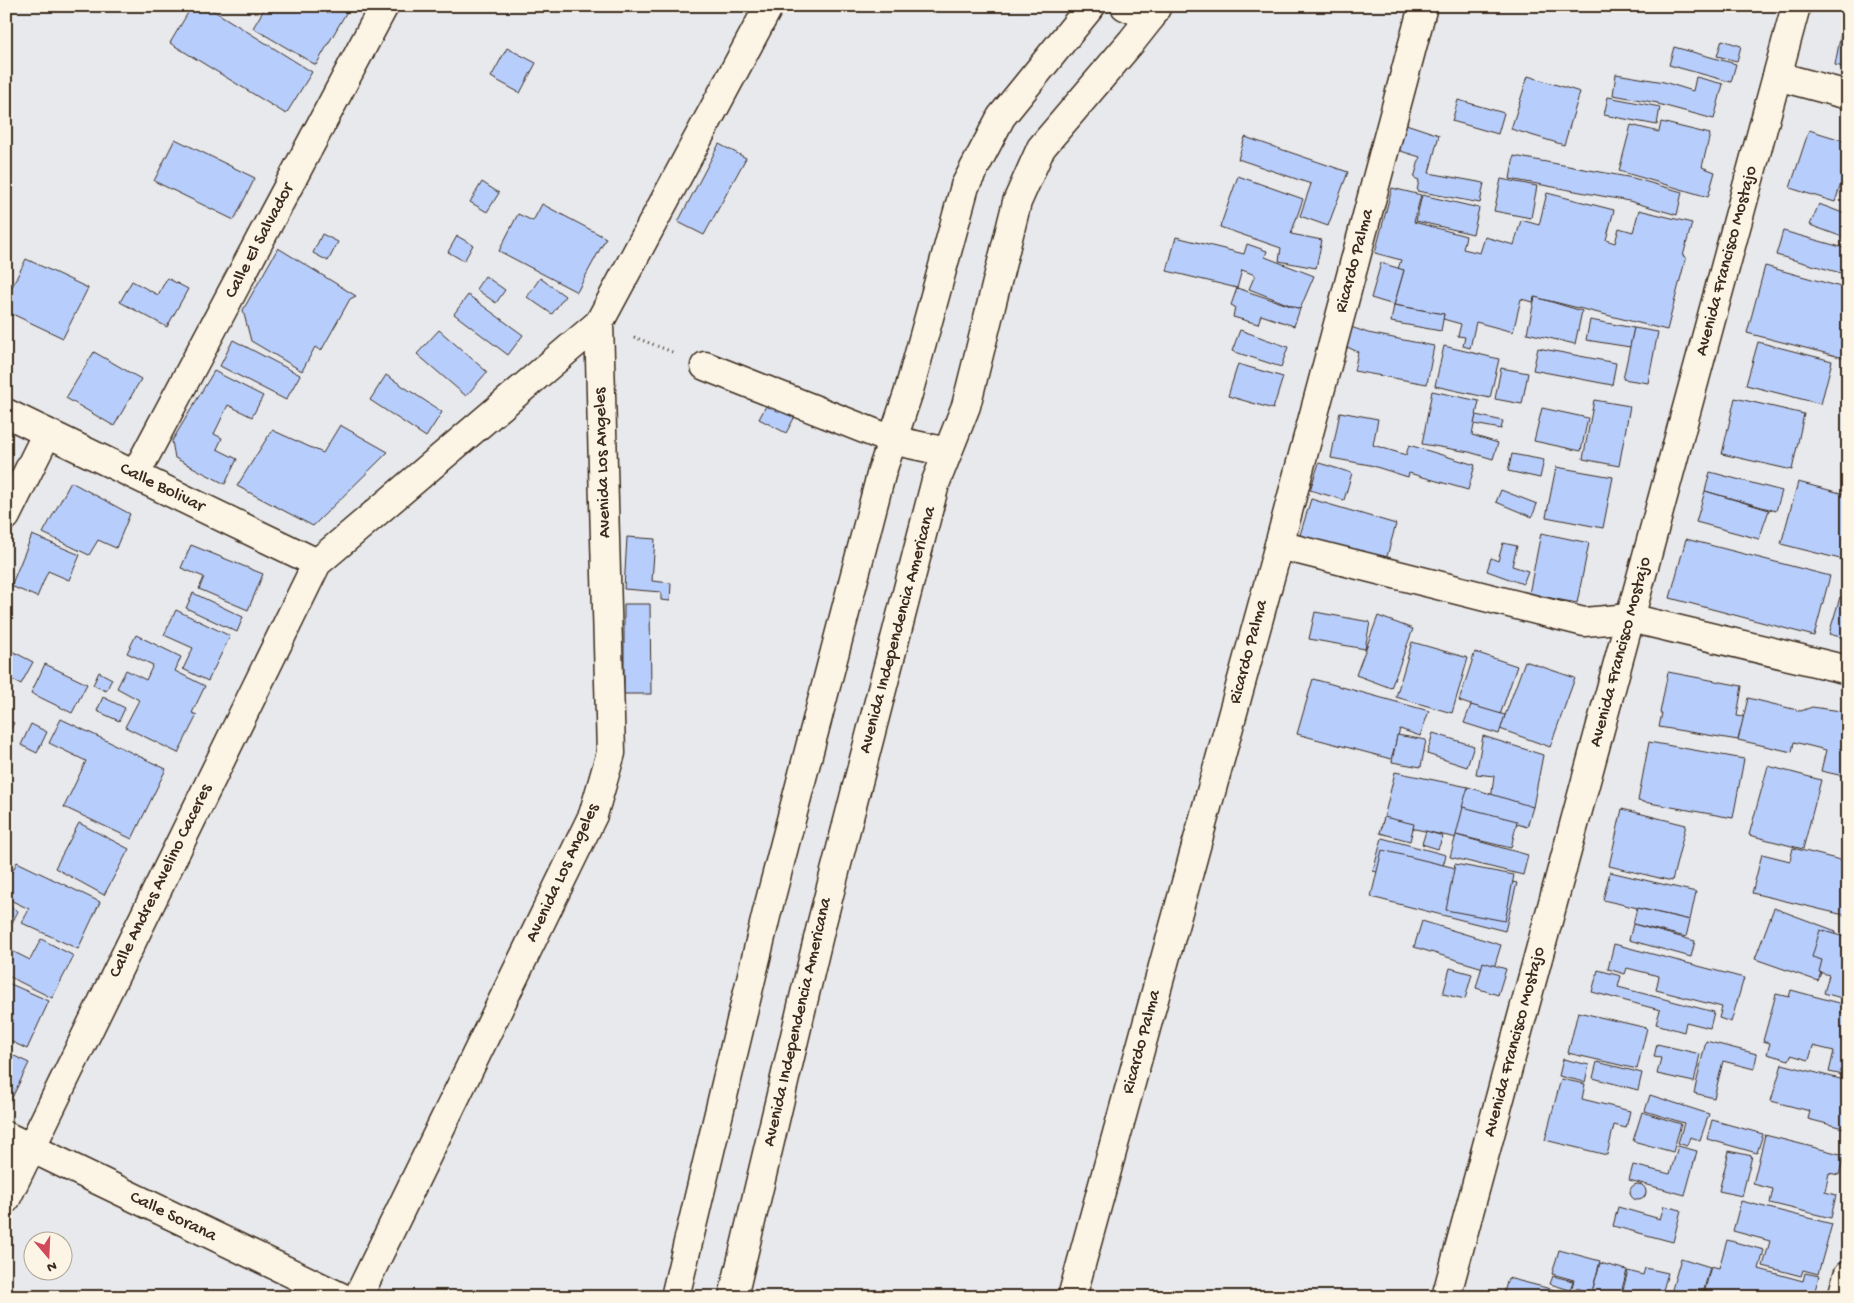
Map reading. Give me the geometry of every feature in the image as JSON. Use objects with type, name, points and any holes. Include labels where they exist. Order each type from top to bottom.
[{"type":"street","name":"Calle El Salvador","points":[[135,475],[384,6]]},
{"type":"street","points":[[317,563],[599,322],[769,6]]},
{"type":"street","points":[[675,1297],[767,912],[882,471],[908,394],[964,186],[1001,117],[1091,6]]},
{"type":"street","points":[[1125,6],[1154,12]]},
{"type":"street","name":"Ricardo Palma","points":[[1072,1297],[1423,6]]},
{"type":"street","name":"Avenida Francisco Mostajo","points":[[1446,1297],[1796,6]]},
{"type":"street","name":"Avenida Independencia Americana","points":[[733,1297],[822,922],[936,484],[966,406],[1017,202],[1042,148],[1154,12]]},
{"type":"street","points":[[1777,76],[1848,95]]},
{"type":"street","name":"Avenida Los Angeles","points":[[358,1297],[593,815],[611,752],[599,322]]},
{"type":"street","points":[[705,366],[892,440],[947,452]]},
{"type":"street","name":"Calle Bolivar","points":[[6,413],[317,563]]},
{"type":"street","points":[[6,516],[47,433]]},
{"type":"street","points":[[1278,545],[1584,622],[1630,618],[1848,670]]},
{"type":"street","name":"Calle Andres Avelino Caceres","points":[[6,1199],[18,1142],[317,563]]},
{"type":"street","name":"Calle Sorana","points":[[18,1142],[341,1297]]},
{"type":"street","points":[[1842,1297],[1848,1275]]},
{"type":"path","points":[[599,322],[705,366]]},
{"type":"building","points":[[192,6],[206,6],[312,72],[286,114],[170,43]]},
{"type":"building","points":[[266,6],[350,6],[316,65],[253,28]]},
{"type":"building","points":[[1846,6],[1848,6],[1848,68],[1835,65]]},
{"type":"building","points":[[1722,40],[1741,46],[1737,61],[1717,56]]},
{"type":"building","points":[[1674,47],[1736,64],[1731,82],[1669,65]]},
{"type":"building","points":[[507,48],[536,63],[520,93],[491,77]]},
{"type":"building","points":[[1616,74],[1664,82],[1693,91],[1696,77],[1723,84],[1714,119],[1658,103],[1613,95]]},
{"type":"building","points":[[1528,76],[1580,92],[1564,145],[1511,129]]},
{"type":"building","points":[[1608,97],[1660,107],[1657,125],[1604,115]]},
{"type":"building","points":[[1458,100],[1504,113],[1498,134],[1452,121]]},
{"type":"building","points":[[1661,122],[1710,134],[1702,167],[1715,172],[1708,197],[1619,171],[1631,125],[1659,132]]},
{"type":"building","points":[[1403,123],[1439,135],[1429,173],[1484,183],[1480,203],[1417,191],[1419,180],[1414,178],[1420,157],[1394,149]]},
{"type":"building","points":[[1809,130],[1848,142],[1848,162],[1835,202],[1790,188]]},
{"type":"building","points":[[1245,137],[1348,172],[1328,226],[1300,216],[1311,184],[1238,159]]},
{"type":"building","points":[[175,139],[255,178],[234,220],[154,181]]},
{"type":"building","points":[[719,144],[746,158],[704,235],[678,222]]},
{"type":"building","points":[[1514,156],[1633,178],[1682,192],[1677,215],[1629,201],[1510,179]]},
{"type":"building","points":[[1238,176],[1303,199],[1291,234],[1322,240],[1316,268],[1279,261],[1281,248],[1220,227]]},
{"type":"building","points":[[1501,179],[1537,186],[1531,218],[1494,211]]},
{"type":"building","points":[[482,182],[499,193],[487,212],[470,202]]},
{"type":"building","points":[[1392,188],[1421,195],[1414,222],[1466,236],[1463,249],[1480,253],[1485,237],[1514,245],[1521,220],[1539,225],[1547,193],[1614,210],[1606,240],[1615,243],[1619,228],[1633,232],[1639,210],[1692,223],[1683,256],[1686,257],[1667,330],[1534,297],[1533,302],[1521,299],[1513,332],[1476,322],[1470,348],[1463,346],[1465,337],[1458,336],[1461,324],[1443,319],[1444,314],[1394,305],[1404,270],[1398,269],[1401,260],[1375,253]]},
{"type":"building","points":[[1422,195],[1479,208],[1473,234],[1416,221]]},
{"type":"building","points":[[542,204],[606,238],[577,292],[499,251],[518,214],[533,221]]},
{"type":"building","points":[[1819,204],[1848,215],[1848,239],[1810,225]]},
{"type":"building","points":[[1783,231],[1848,249],[1848,275],[1776,255]]},
{"type":"building","points":[[322,234],[338,242],[328,261],[313,253]]},
{"type":"building","points":[[457,236],[473,245],[464,261],[448,252]]},
{"type":"building","points":[[1176,237],[1244,254],[1247,244],[1267,251],[1265,257],[1314,276],[1300,309],[1249,289],[1255,275],[1242,270],[1237,288],[1167,271]]},
{"type":"building","points":[[278,248],[356,296],[350,299],[321,351],[315,347],[302,371],[251,341],[243,310]]},
{"type":"building","points":[[26,259],[88,288],[63,338],[6,311],[6,299]]},
{"type":"building","points":[[1381,263],[1404,270],[1394,305],[1371,298]]},
{"type":"building","points":[[1765,266],[1848,289],[1848,359],[1747,333]]},
{"type":"building","points":[[485,276],[505,290],[496,303],[476,289]]},
{"type":"building","points":[[167,278],[188,289],[167,327],[120,302],[132,281],[158,295]]},
{"type":"building","points":[[540,278],[565,296],[552,314],[527,297]]},
{"type":"building","points":[[1237,288],[1300,309],[1294,326],[1261,315],[1258,324],[1233,317],[1235,307],[1231,305]]},
{"type":"building","points":[[468,295],[523,335],[508,355],[454,314]]},
{"type":"building","points":[[1535,297],[1582,311],[1575,344],[1527,333]]},
{"type":"building","points":[[1394,305],[1444,314],[1441,331],[1391,322]]},
{"type":"building","points":[[1590,320],[1634,328],[1630,347],[1586,340]]},
{"type":"building","points":[[1351,327],[1368,333],[1434,346],[1427,384],[1354,371],[1358,352],[1345,346]]},
{"type":"building","points":[[1634,328],[1658,332],[1648,383],[1623,379]]},
{"type":"building","points":[[439,330],[487,372],[466,396],[417,354]]},
{"type":"building","points":[[1240,330],[1288,347],[1281,367],[1232,351]]},
{"type":"building","points":[[233,340],[300,375],[286,400],[220,366]]},
{"type":"building","points":[[1758,342],[1832,361],[1821,404],[1746,385]]},
{"type":"building","points":[[1444,346],[1499,359],[1490,398],[1435,386]]},
{"type":"building","points":[[1538,348],[1616,363],[1612,385],[1533,370]]},
{"type":"building","points":[[94,352],[141,379],[114,426],[66,398]]},
{"type":"building","points":[[1238,364],[1283,377],[1273,409],[1228,396]]},
{"type":"building","points":[[1501,368],[1528,373],[1522,404],[1495,399]]},
{"type":"building","points":[[214,371],[263,396],[252,417],[228,405],[214,434],[222,438],[217,449],[237,459],[225,484],[175,458],[172,441]]},
{"type":"building","points":[[386,375],[442,412],[426,437],[370,400]]},
{"type":"building","points":[[1432,391],[1479,401],[1472,435],[1498,443],[1493,459],[1469,452],[1422,444]]},
{"type":"building","points":[[772,395],[799,409],[786,433],[759,419]]},
{"type":"building","points":[[1735,398],[1804,414],[1792,470],[1722,454]]},
{"type":"building","points":[[1594,400],[1630,406],[1619,466],[1583,459]]},
{"type":"building","points":[[1542,408],[1588,418],[1581,451],[1534,441]]},
{"type":"building","points":[[1340,412],[1378,419],[1373,445],[1406,455],[1409,445],[1475,465],[1468,490],[1409,473],[1408,477],[1370,465],[1331,458]]},
{"type":"building","points":[[1476,415],[1503,421],[1501,429],[1474,424]]},
{"type":"building","points":[[340,425],[388,452],[313,526],[237,486],[272,430],[323,453]]},
{"type":"building","points":[[1512,454],[1544,460],[1540,478],[1508,471]]},
{"type":"building","points":[[1319,463],[1352,473],[1344,500],[1310,490]]},
{"type":"building","points":[[1556,467],[1613,477],[1603,528],[1546,517]]},
{"type":"building","points":[[1710,472],[1782,491],[1776,511],[1705,491]]},
{"type":"building","points":[[71,482],[130,514],[116,548],[98,540],[89,555],[43,533]]},
{"type":"building","points":[[1798,482],[1848,495],[1848,561],[1781,544]]},
{"type":"building","points":[[1501,490],[1537,504],[1532,517],[1496,502]]},
{"type":"building","points":[[1705,491],[1769,510],[1759,539],[1696,522]]},
{"type":"building","points":[[1311,499],[1396,524],[1386,560],[1300,535]]},
{"type":"building","points":[[1541,533],[1589,543],[1577,603],[1529,594]]},
{"type":"building","points":[[32,535],[80,555],[69,580],[48,571],[37,597],[11,586]]},
{"type":"building","points":[[627,537],[655,539],[652,581],[671,583],[670,601],[661,600],[661,592],[624,589]]},
{"type":"building","points":[[1686,539],[1830,576],[1814,636],[1670,598]]},
{"type":"building","points":[[1503,543],[1517,546],[1512,566],[1528,571],[1523,584],[1487,571],[1491,558],[1498,561]]},
{"type":"building","points":[[191,545],[263,574],[248,610],[199,589],[204,577],[181,568]]},
{"type":"building","points":[[193,593],[243,617],[237,632],[186,608]]},
{"type":"building","points":[[1840,597],[1848,599],[1848,639],[1829,634]]},
{"type":"building","points":[[624,604],[650,604],[651,694],[624,694]]},
{"type":"building","points":[[176,610],[230,636],[208,681],[183,669],[193,648],[164,635]]},
{"type":"building","points":[[1315,612],[1370,622],[1365,649],[1309,639]]},
{"type":"building","points":[[1378,616],[1413,629],[1391,688],[1356,675]]},
{"type":"building","points":[[136,635],[181,657],[175,671],[205,686],[192,713],[197,715],[178,753],[125,727],[139,700],[117,688],[126,670],[146,680],[153,665],[127,653]]},
{"type":"building","points":[[1412,642],[1468,658],[1452,713],[1396,697]]},
{"type":"building","points":[[6,648],[33,662],[21,684],[6,677]]},
{"type":"building","points":[[1475,652],[1517,666],[1500,715],[1459,701]]},
{"type":"building","points":[[1525,661],[1575,678],[1550,747],[1500,729]]},
{"type":"building","points":[[45,664],[87,684],[72,713],[31,693]]},
{"type":"building","points":[[99,672],[112,679],[106,691],[93,685]]},
{"type":"building","points":[[1668,672],[1742,686],[1737,716],[1744,717],[1738,740],[1659,727]]},
{"type":"building","points":[[1313,679],[1429,711],[1420,736],[1400,729],[1391,759],[1297,734]]},
{"type":"building","points":[[103,697],[125,708],[119,721],[97,711]]},
{"type":"building","points":[[1748,698],[1801,711],[1812,707],[1848,712],[1848,777],[1821,771],[1826,750],[1794,742],[1792,752],[1738,740]]},
{"type":"building","points":[[1471,705],[1505,715],[1499,734],[1464,723]]},
{"type":"building","points":[[6,719],[14,723],[6,737]]},
{"type":"building","points":[[61,719],[166,769],[132,839],[64,807],[86,761],[49,743]]},
{"type":"building","points":[[31,724],[47,732],[37,753],[21,745]]},
{"type":"building","points":[[1433,733],[1474,746],[1467,767],[1427,754]]},
{"type":"building","points":[[1397,735],[1426,740],[1421,767],[1392,762]]},
{"type":"building","points":[[1483,736],[1543,755],[1533,807],[1491,800],[1494,776],[1476,774]]},
{"type":"building","points":[[1649,742],[1744,759],[1733,818],[1638,801]]},
{"type":"building","points":[[1768,766],[1821,780],[1803,849],[1749,835]]},
{"type":"building","points":[[1395,772],[1468,787],[1457,838],[1383,822]]},
{"type":"building","points":[[1468,787],[1533,807],[1527,827],[1462,807]]},
{"type":"building","points":[[1463,807],[1517,821],[1511,848],[1456,835]]},
{"type":"building","points":[[1622,809],[1686,825],[1672,881],[1609,866]]},
{"type":"building","points":[[1384,817],[1414,824],[1410,841],[1380,833]]},
{"type":"building","points":[[79,823],[129,849],[104,895],[55,868]]},
{"type":"building","points":[[1426,831],[1443,836],[1438,849],[1422,844]]},
{"type":"building","points":[[1456,835],[1528,855],[1523,875],[1450,857]]},
{"type":"building","points":[[1382,838],[1446,855],[1437,887],[1373,871]]},
{"type":"building","points":[[1793,848],[1848,862],[1848,916],[1752,893],[1762,854],[1790,861]]},
{"type":"building","points":[[1382,850],[1517,883],[1505,931],[1371,897]]},
{"type":"building","points":[[17,862],[100,902],[78,949],[22,923],[29,909],[6,898],[6,884]]},
{"type":"building","points":[[1455,864],[1514,875],[1505,921],[1446,910]]},
{"type":"building","points":[[1610,872],[1696,892],[1690,920],[1603,900]]},
{"type":"building","points":[[6,905],[18,911],[6,935]]},
{"type":"building","points":[[1637,908],[1690,920],[1686,937],[1633,924]]},
{"type":"building","points":[[1774,908],[1836,931],[1818,981],[1755,959]]},
{"type":"building","points":[[1422,921],[1501,945],[1493,971],[1414,947]]},
{"type":"building","points":[[1633,924],[1695,941],[1691,957],[1629,940]]},
{"type":"building","points":[[1820,930],[1848,938],[1848,1000],[1824,993],[1829,975],[1819,972],[1822,960],[1812,957]]},
{"type":"building","points":[[41,939],[74,956],[52,998],[6,975],[6,948],[30,960]]},
{"type":"building","points":[[1614,944],[1744,978],[1731,1022],[1719,1018],[1722,1007],[1656,990],[1659,976],[1627,968],[1625,974],[1608,969]]},
{"type":"building","points":[[1483,962],[1506,969],[1498,995],[1476,988]]},
{"type":"building","points":[[1450,968],[1472,974],[1465,999],[1443,994]]},
{"type":"building","points":[[1598,970],[1621,976],[1618,987],[1714,1012],[1710,1028],[1686,1022],[1684,1032],[1656,1024],[1660,1010],[1592,992]]},
{"type":"building","points":[[6,982],[49,1001],[27,1049],[6,1039]]},
{"type":"building","points":[[1791,990],[1843,1004],[1841,1012],[1848,1014],[1848,1076],[1829,1072],[1834,1051],[1813,1046],[1809,1060],[1791,1055],[1789,1060],[1767,1054],[1770,1043],[1763,1041],[1776,994],[1789,997]]},
{"type":"building","points":[[1578,1012],[1647,1028],[1637,1069],[1568,1053]]},
{"type":"building","points":[[1706,1041],[1757,1054],[1754,1069],[1723,1061],[1714,1098],[1694,1093]]},
{"type":"building","points":[[1657,1044],[1700,1054],[1694,1082],[1657,1074],[1661,1058],[1654,1057]]},
{"type":"building","points":[[6,1052],[29,1063],[6,1110]]},
{"type":"building","points":[[1563,1059],[1589,1065],[1585,1082],[1559,1076]]},
{"type":"building","points":[[1597,1062],[1642,1073],[1638,1090],[1593,1078]]},
{"type":"building","points":[[1782,1064],[1848,1081],[1847,1129],[1808,1119],[1810,1111],[1771,1101]]},
{"type":"building","points":[[1561,1079],[1585,1084],[1582,1099],[1630,1111],[1626,1128],[1614,1125],[1607,1155],[1545,1140]]},
{"type":"building","points":[[1650,1095],[1709,1114],[1700,1140],[1690,1137],[1687,1146],[1678,1143],[1684,1123],[1645,1111]]},
{"type":"building","points":[[1642,1112],[1681,1124],[1673,1152],[1633,1141]]},
{"type":"building","points":[[1712,1120],[1763,1134],[1757,1153],[1707,1139]]},
{"type":"building","points":[[1765,1135],[1844,1155],[1839,1175],[1829,1173],[1825,1192],[1836,1195],[1831,1218],[1770,1203],[1773,1189],[1753,1184]]},
{"type":"building","points":[[1678,1146],[1697,1151],[1685,1195],[1629,1180],[1633,1165],[1670,1174]]},
{"type":"building","points":[[1729,1151],[1752,1156],[1742,1196],[1719,1191]]},
{"type":"building","points":[[1638,1184],[1644,1186],[1646,1192],[1644,1198],[1638,1200],[1632,1198],[1630,1192],[1632,1186]]},
{"type":"building","points":[[1741,1201],[1832,1224],[1818,1274],[1803,1270],[1801,1276],[1763,1266],[1770,1241],[1733,1231]]},
{"type":"building","points":[[1664,1206],[1681,1210],[1673,1242],[1613,1226],[1618,1207],[1660,1219]]},
{"type":"building","points":[[1727,1240],[1764,1250],[1759,1269],[1803,1281],[1805,1273],[1819,1276],[1813,1297],[1714,1297],[1704,1294],[1711,1266],[1719,1268]]},
{"type":"building","points":[[1559,1250],[1600,1261],[1592,1292],[1572,1287],[1574,1280],[1552,1274]]},
{"type":"building","points":[[1681,1258],[1710,1267],[1702,1297],[1683,1297],[1671,1293]]},
{"type":"building","points":[[1600,1263],[1627,1270],[1620,1297],[1611,1297],[1592,1292]]},
{"type":"building","points":[[1645,1268],[1668,1273],[1661,1297],[1621,1297],[1628,1271],[1643,1275]]},
{"type":"building","points":[[1553,1276],[1573,1281],[1570,1290],[1550,1284]]},
{"type":"building","points":[[1508,1278],[1582,1297],[1503,1297]]}]
